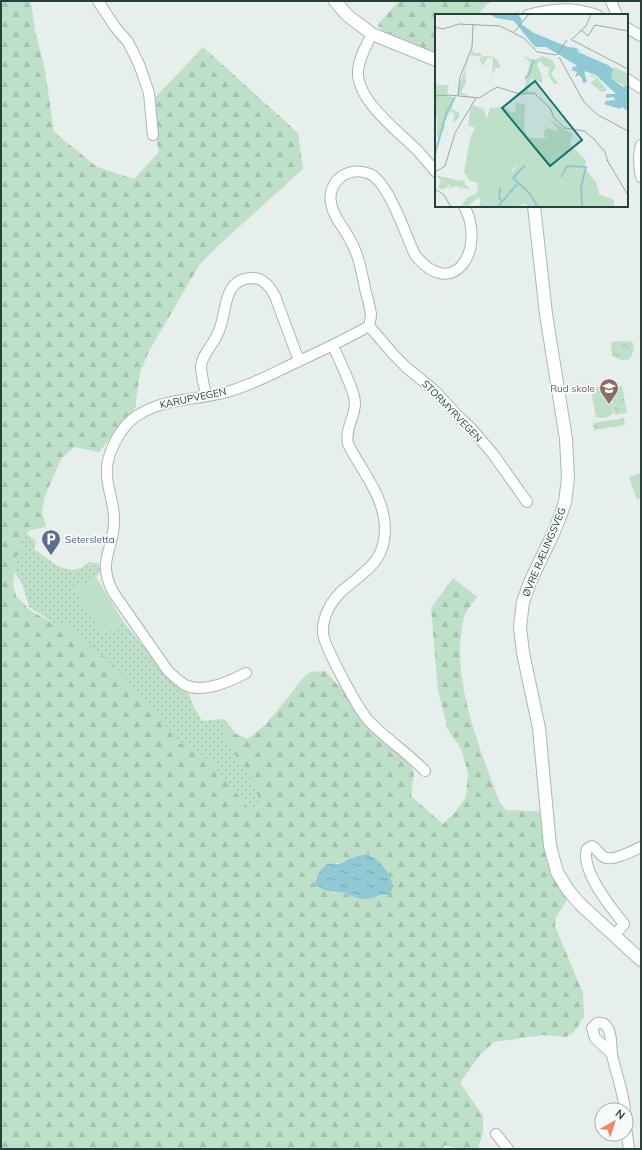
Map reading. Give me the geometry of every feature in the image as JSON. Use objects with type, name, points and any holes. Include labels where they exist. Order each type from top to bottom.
[{"type":"main road","points":[[335,1],[355,23],[372,34],[435,60]]},
{"type":"main road","points":[[403,46],[435,52]]},
{"type":"main road","name":"ØVRE RÆLINGSVEG","points":[[534,207],[546,314],[566,439],[568,478],[564,502],[559,519],[530,582],[523,602],[521,614],[521,642],[539,728],[550,842],[554,863],[562,881],[573,897],[588,913],[615,935],[640,960]]},
{"type":"street","points":[[98,1],[115,28],[128,42],[139,64],[149,94],[153,135]]},
{"type":"street","points":[[563,9],[573,1]]},
{"type":"street","points":[[611,1],[617,14]]},
{"type":"street","points":[[532,14],[547,10],[563,9],[586,11],[594,14]]},
{"type":"street","points":[[628,29],[641,36]]},
{"type":"street","points":[[372,34],[363,52],[358,71],[362,88],[370,102],[379,113],[435,171]]},
{"type":"street","points":[[628,80],[641,88]]},
{"type":"street","points":[[641,144],[639,166],[641,177]]},
{"type":"street","points":[[369,326],[371,313],[359,263],[350,238],[332,209],[330,192],[333,185],[345,174],[353,171],[365,172],[373,176],[380,182],[388,195],[415,255],[429,270],[439,274],[448,274],[456,270],[468,258],[471,248],[471,225],[464,207]]},
{"type":"street","points":[[206,396],[201,366],[202,360],[218,334],[226,298],[236,283],[245,279],[254,278],[263,280],[270,287],[275,296],[299,361]]},
{"type":"street","name":"KARUPVEGEN","points":[[246,672],[228,682],[215,686],[204,687],[193,687],[175,678],[113,592],[108,582],[106,569],[106,558],[114,522],[114,510],[108,488],[108,463],[110,453],[117,438],[130,420],[151,408],[168,403],[226,392],[246,386],[333,346],[369,326]]},
{"type":"street","name":"STORMYRVEGEN","points":[[369,326],[406,368],[434,390],[470,427],[493,454],[527,502]]},
{"type":"street","points":[[333,346],[354,394],[354,412],[346,436],[348,444],[378,498],[384,514],[385,529],[384,543],[379,556],[365,573],[342,591],[335,599],[328,609],[323,623],[323,634],[347,686],[358,707],[368,721],[412,758],[425,771]]},
{"type":"street","points":[[615,935],[624,924],[599,888],[590,870],[586,859],[586,853],[592,846],[604,857],[610,859],[641,847]]},
{"type":"street","points":[[612,1054],[624,1102]]},
{"type":"street","points":[[496,1134],[508,1149]]},
{"type":"green space","points":[[1,1],[23,1],[31,3],[36,35],[45,70],[54,132],[97,167],[134,179],[159,152],[149,104],[203,47],[298,133],[303,169],[200,264],[149,351],[140,373],[135,408],[99,452],[74,447],[61,459],[45,496],[42,513],[46,527],[30,530],[21,540],[15,562],[13,584],[16,596],[31,611],[49,621],[66,626],[99,652],[118,670],[152,708],[177,741],[209,760],[250,810],[254,811],[261,804],[252,780],[229,745],[220,727],[248,739],[265,725],[299,682],[310,672],[325,671],[366,716],[408,758],[414,773],[411,796],[443,824],[456,811],[466,797],[468,773],[461,749],[448,730],[438,691],[431,608],[453,578],[477,597],[464,617],[460,640],[460,663],[469,712],[500,803],[506,810],[549,812],[548,830],[569,897],[556,917],[555,926],[583,993],[584,1017],[574,1032],[566,1037],[543,1035],[494,1042],[479,1056],[460,1083],[483,1116],[483,1132],[478,1149],[460,1149],[444,1145],[443,1149],[1,1149]],"holes":[[[367,854],[371,855],[383,866],[385,895],[365,899],[339,892],[333,893],[315,879],[322,869],[335,863],[341,863],[344,860]]]},
{"type":"green space","points":[[399,1],[492,1],[487,4],[479,14],[435,14],[435,57],[389,36],[378,26]]},
{"type":"green space","points":[[611,342],[632,342],[634,344],[630,359],[620,360],[612,355]]},
{"type":"green space","points":[[622,386],[627,413],[615,415],[610,388]]},
{"type":"green space","points":[[597,387],[606,387],[610,389],[614,412],[606,418],[596,417],[591,391]]},
{"type":"green space","points":[[624,418],[625,425],[594,430],[593,423]]},
{"type":"green space","points":[[641,473],[641,498],[637,500],[629,477]]},
{"type":"green space","name":"Setersletta","points":[[23,531],[36,541],[34,549],[61,567],[75,570],[89,562],[98,563],[101,570],[96,577],[76,590],[102,634],[123,621],[169,679],[189,694],[202,721],[224,719],[240,739],[285,875],[77,638],[29,607],[22,583],[1,555]]},
{"type":"green space","points":[[96,577],[123,621],[102,634],[75,590]]},
{"type":"water","points":[[367,854],[372,856],[380,863],[389,876],[393,886],[392,890],[388,894],[370,899],[363,899],[342,893],[332,892],[320,888],[315,884],[319,872],[326,865],[339,864],[353,857]]},
{"type":"place","name":"Rud skole","points":[[609,405]]},
{"type":"place","name":"Setersletta","points":[[51,556]]}]
